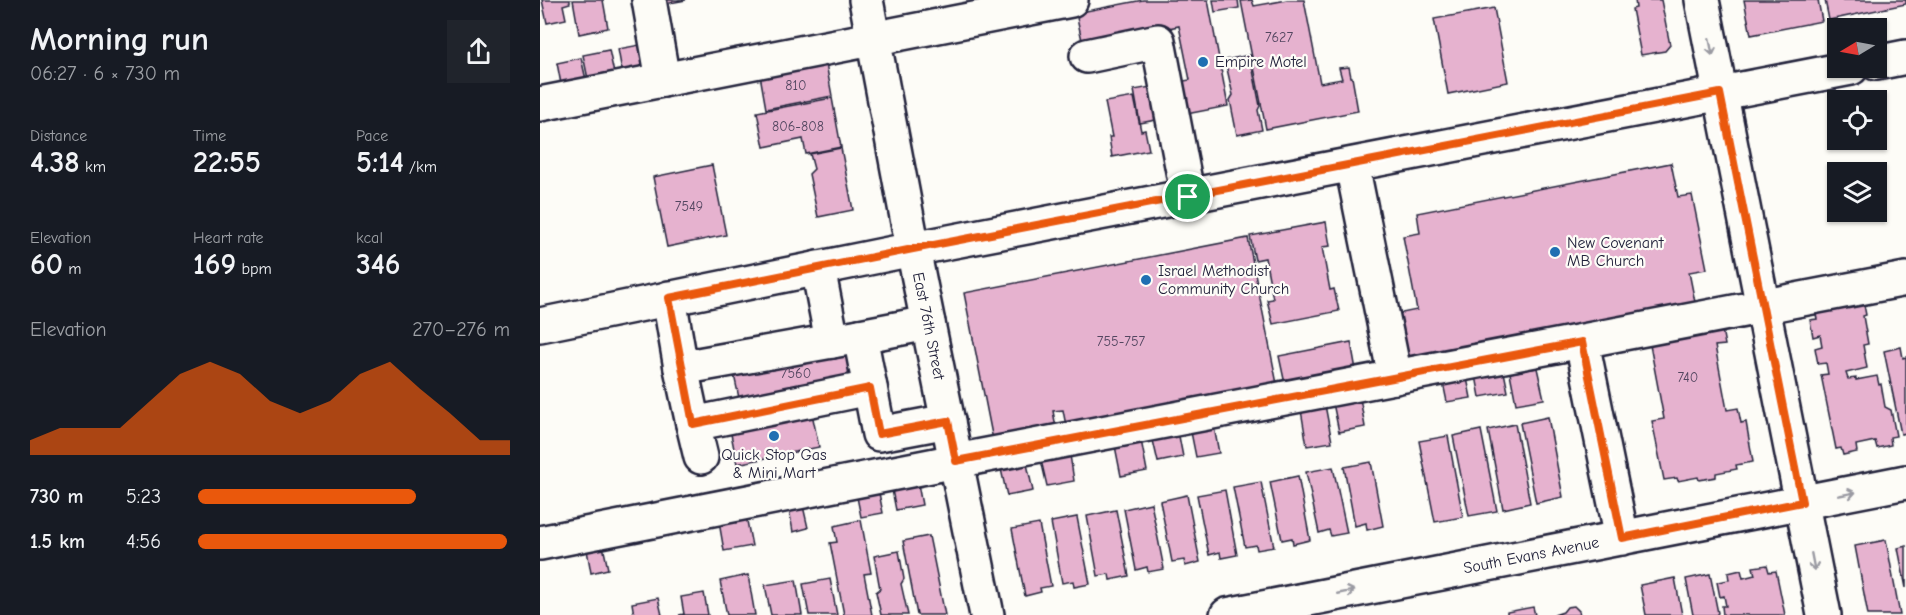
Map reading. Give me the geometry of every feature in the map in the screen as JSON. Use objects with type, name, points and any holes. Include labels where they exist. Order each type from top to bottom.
[{"type":"street","points":[[649,0],[663,80]]},
{"type":"street","name":"East 76th Street","points":[[866,0],[913,249],[987,615]]},
{"type":"street","points":[[540,104],[1071,0]]},
{"type":"street","points":[[1702,0],[1824,615]]},
{"type":"street","points":[[1087,56],[1158,41],[1188,197]]},
{"type":"street","points":[[1887,61],[1906,57]]},
{"type":"street","points":[[540,324],[913,249],[1827,73]]},
{"type":"street","points":[[1352,165],[1395,377]]},
{"type":"street","points":[[818,268],[846,338],[870,388],[879,434],[948,421]]},
{"type":"street","points":[[540,543],[1906,279]]},
{"type":"street","points":[[669,298],[681,368],[701,457]]},
{"type":"street","points":[[681,368],[928,323]]},
{"type":"street","points":[[1582,342],[1622,538]]},
{"type":"street","points":[[693,424],[870,388]]},
{"type":"street","name":"South Evans Avenue","points":[[1227,615],[1906,482]]},
{"type":"building","points":[[542,0],[570,0],[570,3],[563,5],[566,19],[547,23]]},
{"type":"building","points":[[573,0],[603,0],[608,28],[579,34]]},
{"type":"building","points":[[664,0],[686,0],[665,4]]},
{"type":"building","name":"Empire Motel","points":[[1143,0],[1208,0],[1228,106],[1140,123],[1134,90],[1190,80],[1179,26],[1083,45],[1076,13]]},
{"type":"building","points":[[1213,0],[1238,0],[1239,8],[1215,12]]},
{"type":"building","points":[[1252,0],[1254,6],[1287,0],[1304,0],[1320,83],[1342,79],[1339,68],[1349,67],[1358,111],[1266,129],[1241,1]]},
{"type":"building","points":[[1635,0],[1661,0],[1670,45],[1665,51],[1641,55],[1632,9],[1636,8]]},
{"type":"building","points":[[1744,0],[1818,0],[1822,21],[1751,35]]},
{"type":"building","points":[[1825,0],[1906,0],[1906,4],[1829,18]]},
{"type":"building","points":[[1494,8],[1508,82],[1448,94],[1434,19]]},
{"type":"building","points":[[645,44],[651,72],[623,77],[618,49]]},
{"type":"building","points":[[609,50],[615,78],[589,84],[583,55]]},
{"type":"building","points":[[1250,55],[1260,106],[1258,110],[1262,130],[1237,135],[1230,100],[1233,95],[1225,60]]},
{"type":"building","points":[[581,58],[587,84],[562,89],[557,63]]},
{"type":"building","points":[[825,58],[832,96],[766,109],[760,75]]},
{"type":"building","points":[[1134,97],[1141,131],[1145,130],[1149,150],[1112,157],[1109,137],[1112,137],[1105,102]]},
{"type":"building","points":[[832,98],[841,147],[806,154],[803,139],[764,147],[757,112]]},
{"type":"building","points":[[841,148],[853,210],[818,217],[809,174],[814,169],[810,154]]},
{"type":"building","name":"New Covenant MB Church","points":[[1671,163],[1678,197],[1692,195],[1707,269],[1689,272],[1695,302],[1406,358],[1397,314],[1417,310],[1403,236],[1420,233],[1417,213]]},
{"type":"building","points":[[712,165],[726,235],[667,247],[653,177]]},
{"type":"building","points":[[1326,222],[1330,246],[1322,247],[1330,290],[1334,289],[1339,311],[1273,324],[1267,300],[1273,299],[1265,258],[1255,260],[1250,236]]},
{"type":"building","points":[[1248,238],[1278,389],[1067,431],[1063,410],[1053,411],[1057,433],[994,445],[964,293]]},
{"type":"building","points":[[1863,300],[1866,315],[1863,316],[1868,344],[1863,345],[1867,368],[1846,373],[1848,379],[1856,378],[1856,380],[1877,376],[1879,385],[1881,384],[1885,407],[1891,410],[1896,436],[1890,437],[1891,445],[1877,448],[1875,441],[1856,445],[1857,452],[1843,455],[1841,448],[1836,449],[1821,375],[1828,374],[1826,363],[1818,364],[1815,348],[1822,346],[1820,335],[1813,337],[1810,320],[1817,319],[1814,305]]},
{"type":"building","points":[[1721,324],[1725,345],[1715,346],[1727,410],[1738,408],[1741,423],[1746,422],[1753,462],[1736,465],[1737,469],[1716,473],[1716,477],[1699,480],[1698,477],[1678,481],[1677,478],[1664,480],[1652,421],[1664,419],[1650,345]]},
{"type":"building","points":[[1351,342],[1356,370],[1285,384],[1279,356]]},
{"type":"building","points":[[1901,347],[1903,358],[1906,357],[1906,433],[1901,434],[1884,351]]},
{"type":"building","points":[[853,348],[859,377],[739,398],[733,370]]},
{"type":"building","points":[[1537,368],[1544,399],[1516,404],[1510,373]]},
{"type":"building","points":[[1504,372],[1508,392],[1480,397],[1476,376]]},
{"type":"building","points":[[1466,373],[1471,398],[1447,402],[1442,378]]},
{"type":"building","points":[[1360,398],[1365,427],[1339,432],[1333,403]]},
{"type":"building","points":[[1325,405],[1332,442],[1307,446],[1301,410]]},
{"type":"building","name":"Quick Stop Gas & Mini Mart","points":[[811,409],[819,447],[737,464],[729,424]]},
{"type":"building","points":[[1548,417],[1563,497],[1536,503],[1520,423]]},
{"type":"building","points":[[1515,424],[1530,503],[1503,509],[1488,430]]},
{"type":"building","points":[[1214,427],[1219,453],[1196,457],[1191,432]]},
{"type":"building","points":[[1481,430],[1497,511],[1469,516],[1453,436]]},
{"type":"building","points":[[1178,431],[1183,457],[1158,462],[1152,436]]},
{"type":"building","points":[[1448,436],[1463,517],[1435,522],[1419,441]]},
{"type":"building","points":[[1141,440],[1147,471],[1121,476],[1115,446]]},
{"type":"building","points":[[1070,455],[1074,481],[1047,486],[1041,460]]},
{"type":"building","points":[[1371,462],[1383,526],[1367,530],[1366,523],[1355,526],[1344,467]]},
{"type":"building","points":[[1027,464],[1033,491],[1007,496],[1001,469]]},
{"type":"building","points":[[1333,467],[1347,533],[1331,536],[1329,530],[1319,533],[1306,472]]},
{"type":"building","points":[[1298,476],[1310,540],[1293,544],[1292,538],[1282,540],[1270,482]]},
{"type":"building","points":[[917,479],[922,505],[896,510],[891,485]]},
{"type":"building","points":[[1261,482],[1274,547],[1257,550],[1256,545],[1245,547],[1233,487]]},
{"type":"building","points":[[878,488],[883,513],[861,517],[856,492]]},
{"type":"building","points":[[1225,490],[1237,555],[1221,558],[1220,552],[1209,555],[1197,495]]},
{"type":"building","points":[[1187,495],[1200,562],[1185,566],[1184,560],[1172,562],[1160,501]]},
{"type":"building","points":[[1151,503],[1164,569],[1148,572],[1147,567],[1136,570],[1124,509]]},
{"type":"building","points":[[803,506],[808,528],[793,532],[789,508]]},
{"type":"building","points":[[1116,510],[1129,576],[1110,580],[1109,574],[1098,576],[1087,516]]},
{"type":"building","points":[[746,516],[752,546],[724,551],[719,522]]},
{"type":"building","points":[[1077,517],[1090,584],[1074,587],[1073,581],[1062,583],[1051,522]]},
{"type":"building","points":[[861,520],[871,573],[864,574],[872,615],[844,615],[830,543],[837,542],[834,526]]},
{"type":"building","points":[[1039,524],[1051,586],[1040,588],[1041,592],[1025,596],[1012,529]]},
{"type":"building","points":[[929,536],[945,615],[917,615],[903,541]]},
{"type":"building","points":[[1886,540],[1900,615],[1868,615],[1855,546]]},
{"type":"building","points":[[603,546],[608,569],[591,573],[587,550]]},
{"type":"building","points":[[1906,546],[1906,588],[1898,548]]},
{"type":"building","points":[[899,551],[904,579],[901,584],[908,615],[881,615],[876,592],[880,589],[874,556]]},
{"type":"building","points":[[1767,565],[1769,572],[1776,571],[1785,615],[1723,615],[1722,606],[1726,606],[1724,596],[1720,597],[1717,582],[1729,580],[1728,573],[1741,570],[1743,578],[1755,575],[1753,567]]},
{"type":"building","points":[[1710,574],[1718,613],[1716,615],[1693,615],[1686,579]]},
{"type":"building","points":[[748,575],[755,615],[727,615],[720,581]]},
{"type":"building","points":[[1675,578],[1682,615],[1646,615],[1640,585]]},
{"type":"building","points":[[830,579],[837,615],[809,615],[803,584]]},
{"type":"building","points":[[796,580],[802,615],[771,615],[765,585]]},
{"type":"building","points":[[704,593],[708,615],[679,615],[684,614],[681,597]]},
{"type":"building","points":[[658,598],[662,615],[634,615],[632,603]]},
{"type":"building","points":[[1574,606],[1580,615],[1554,615],[1563,612],[1567,607]]},
{"type":"building","points":[[1533,607],[1535,615],[1507,615],[1507,612]]},
{"type":"place","name":"Empire Motel","points":[[1203,62]]},
{"type":"place","name":"New Covenant MB Church","points":[[1555,252]]},
{"type":"place","name":"Israel Methodist Community Church","points":[[1146,280]]},
{"type":"place","name":"Quick Stop Gas & Mini Mart","points":[[774,436]]},
{"type":"route","points":[[1720,93],[1802,502],[1622,538],[1582,342],[956,461],[948,421],[879,434],[870,388],[693,424],[669,298],[1188,197],[1720,93]]}]
